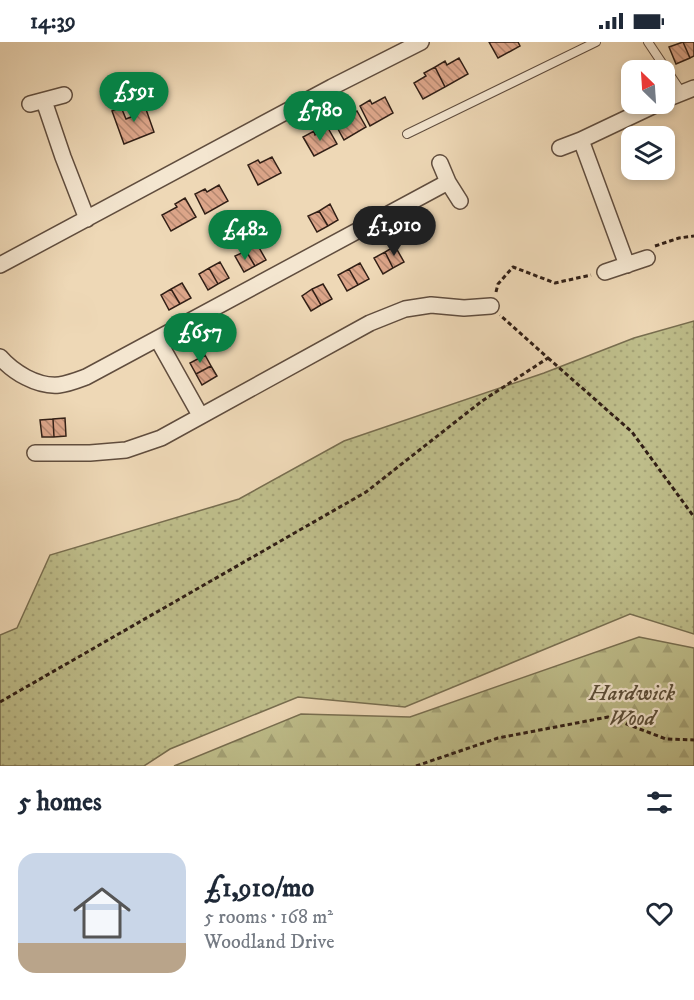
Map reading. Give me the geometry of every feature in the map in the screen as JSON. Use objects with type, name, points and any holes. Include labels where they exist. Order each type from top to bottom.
[{"type":"street","points":[[0,265],[332,87],[421,42]]},
{"type":"street","points":[[64,95],[37,102],[87,219]]},
{"type":"street","points":[[560,148],[636,114]]},
{"type":"street","points":[[581,140],[627,265]]},
{"type":"street","points":[[440,163],[460,201]]},
{"type":"street","points":[[0,357],[9,367],[33,380],[57,385],[86,377],[448,182]]},
{"type":"street","points":[[605,272],[647,258]]},
{"type":"street","points":[[35,453],[90,453],[126,450],[161,438],[370,323],[405,309],[431,305],[464,308],[491,306]]},
{"type":"street","points":[[158,340],[200,415]]},
{"type":"lane","points":[[407,134],[596,42]]},
{"type":"lane","points":[[648,42],[688,90]]},
{"type":"path","points":[[647,258],[646,250],[679,238],[694,237]]},
{"type":"path","points":[[605,272],[555,283],[513,267],[498,284],[491,306],[632,432],[694,517]]},
{"type":"path","points":[[0,702],[366,492],[482,401],[548,358]]},
{"type":"path","points":[[416,766],[498,738],[608,717],[666,739],[694,740]]},
{"type":"green space","points":[[694,321],[694,634],[630,614],[405,707],[298,697],[170,749],[144,766],[0,766],[0,635],[17,628],[50,555],[239,499],[344,441],[544,373],[634,338]]},
{"type":"green space","name":"Hardwick Wood","points":[[639,637],[694,648],[694,766],[174,766],[301,714],[410,717]]},
{"type":"building","points":[[489,42],[518,42],[520,46],[498,58]]},
{"type":"building","points":[[683,42],[694,42],[694,56],[690,58]]},
{"type":"building","points":[[683,42],[690,58],[676,64],[669,47]]},
{"type":"building","points":[[459,58],[468,74],[445,87],[435,67],[445,61],[447,65]]},
{"type":"building","points":[[435,67],[445,87],[423,99],[414,83],[426,76],[424,73]]},
{"type":"building","points":[[385,97],[393,113],[370,126],[360,106],[370,100],[372,104]]},
{"type":"building","points":[[142,98],[154,132],[124,144],[112,111],[121,107],[126,119],[136,115],[131,102]]},
{"type":"building","points":[[357,111],[366,127],[344,140],[333,120],[343,115],[345,118]]},
{"type":"building","points":[[328,128],[337,144],[314,156],[303,137],[314,131],[315,135]]},
{"type":"building","points":[[272,157],[281,173],[258,185],[248,165],[258,160],[260,163]]},
{"type":"building","points":[[219,185],[228,201],[205,214],[195,194],[205,189],[207,192]]},
{"type":"building","points":[[185,198],[196,217],[171,231],[162,215],[177,207],[175,204]]},
{"type":"building","points":[[330,204],[338,220],[328,226],[319,211]]},
{"type":"building","points":[[319,211],[328,226],[317,232],[308,216]]},
{"type":"building","points":[[257,244],[266,260],[255,266],[246,251]]},
{"type":"building","points":[[395,246],[404,262],[393,268],[385,252]]},
{"type":"building","points":[[246,251],[255,266],[244,272],[235,256]]},
{"type":"building","points":[[385,252],[393,268],[383,274],[374,258]]},
{"type":"building","points":[[220,262],[229,278],[218,284],[209,268]]},
{"type":"building","points":[[360,263],[369,279],[358,285],[349,269]]},
{"type":"building","points":[[209,268],[218,284],[208,290],[199,274]]},
{"type":"building","points":[[349,269],[358,285],[347,291],[338,275]]},
{"type":"building","points":[[182,283],[191,298],[180,304],[171,289]]},
{"type":"building","points":[[323,284],[332,299],[321,305],[312,289]]},
{"type":"building","points":[[171,289],[180,304],[169,310],[161,295]]},
{"type":"building","points":[[312,289],[321,305],[311,311],[302,296]]},
{"type":"building","points":[[205,355],[211,366],[196,374],[190,363]]},
{"type":"building","points":[[211,366],[217,376],[202,385],[196,374]]},
{"type":"building","points":[[65,418],[66,436],[54,437],[53,419]]},
{"type":"building","points":[[53,419],[54,437],[42,437],[40,420]]}]
